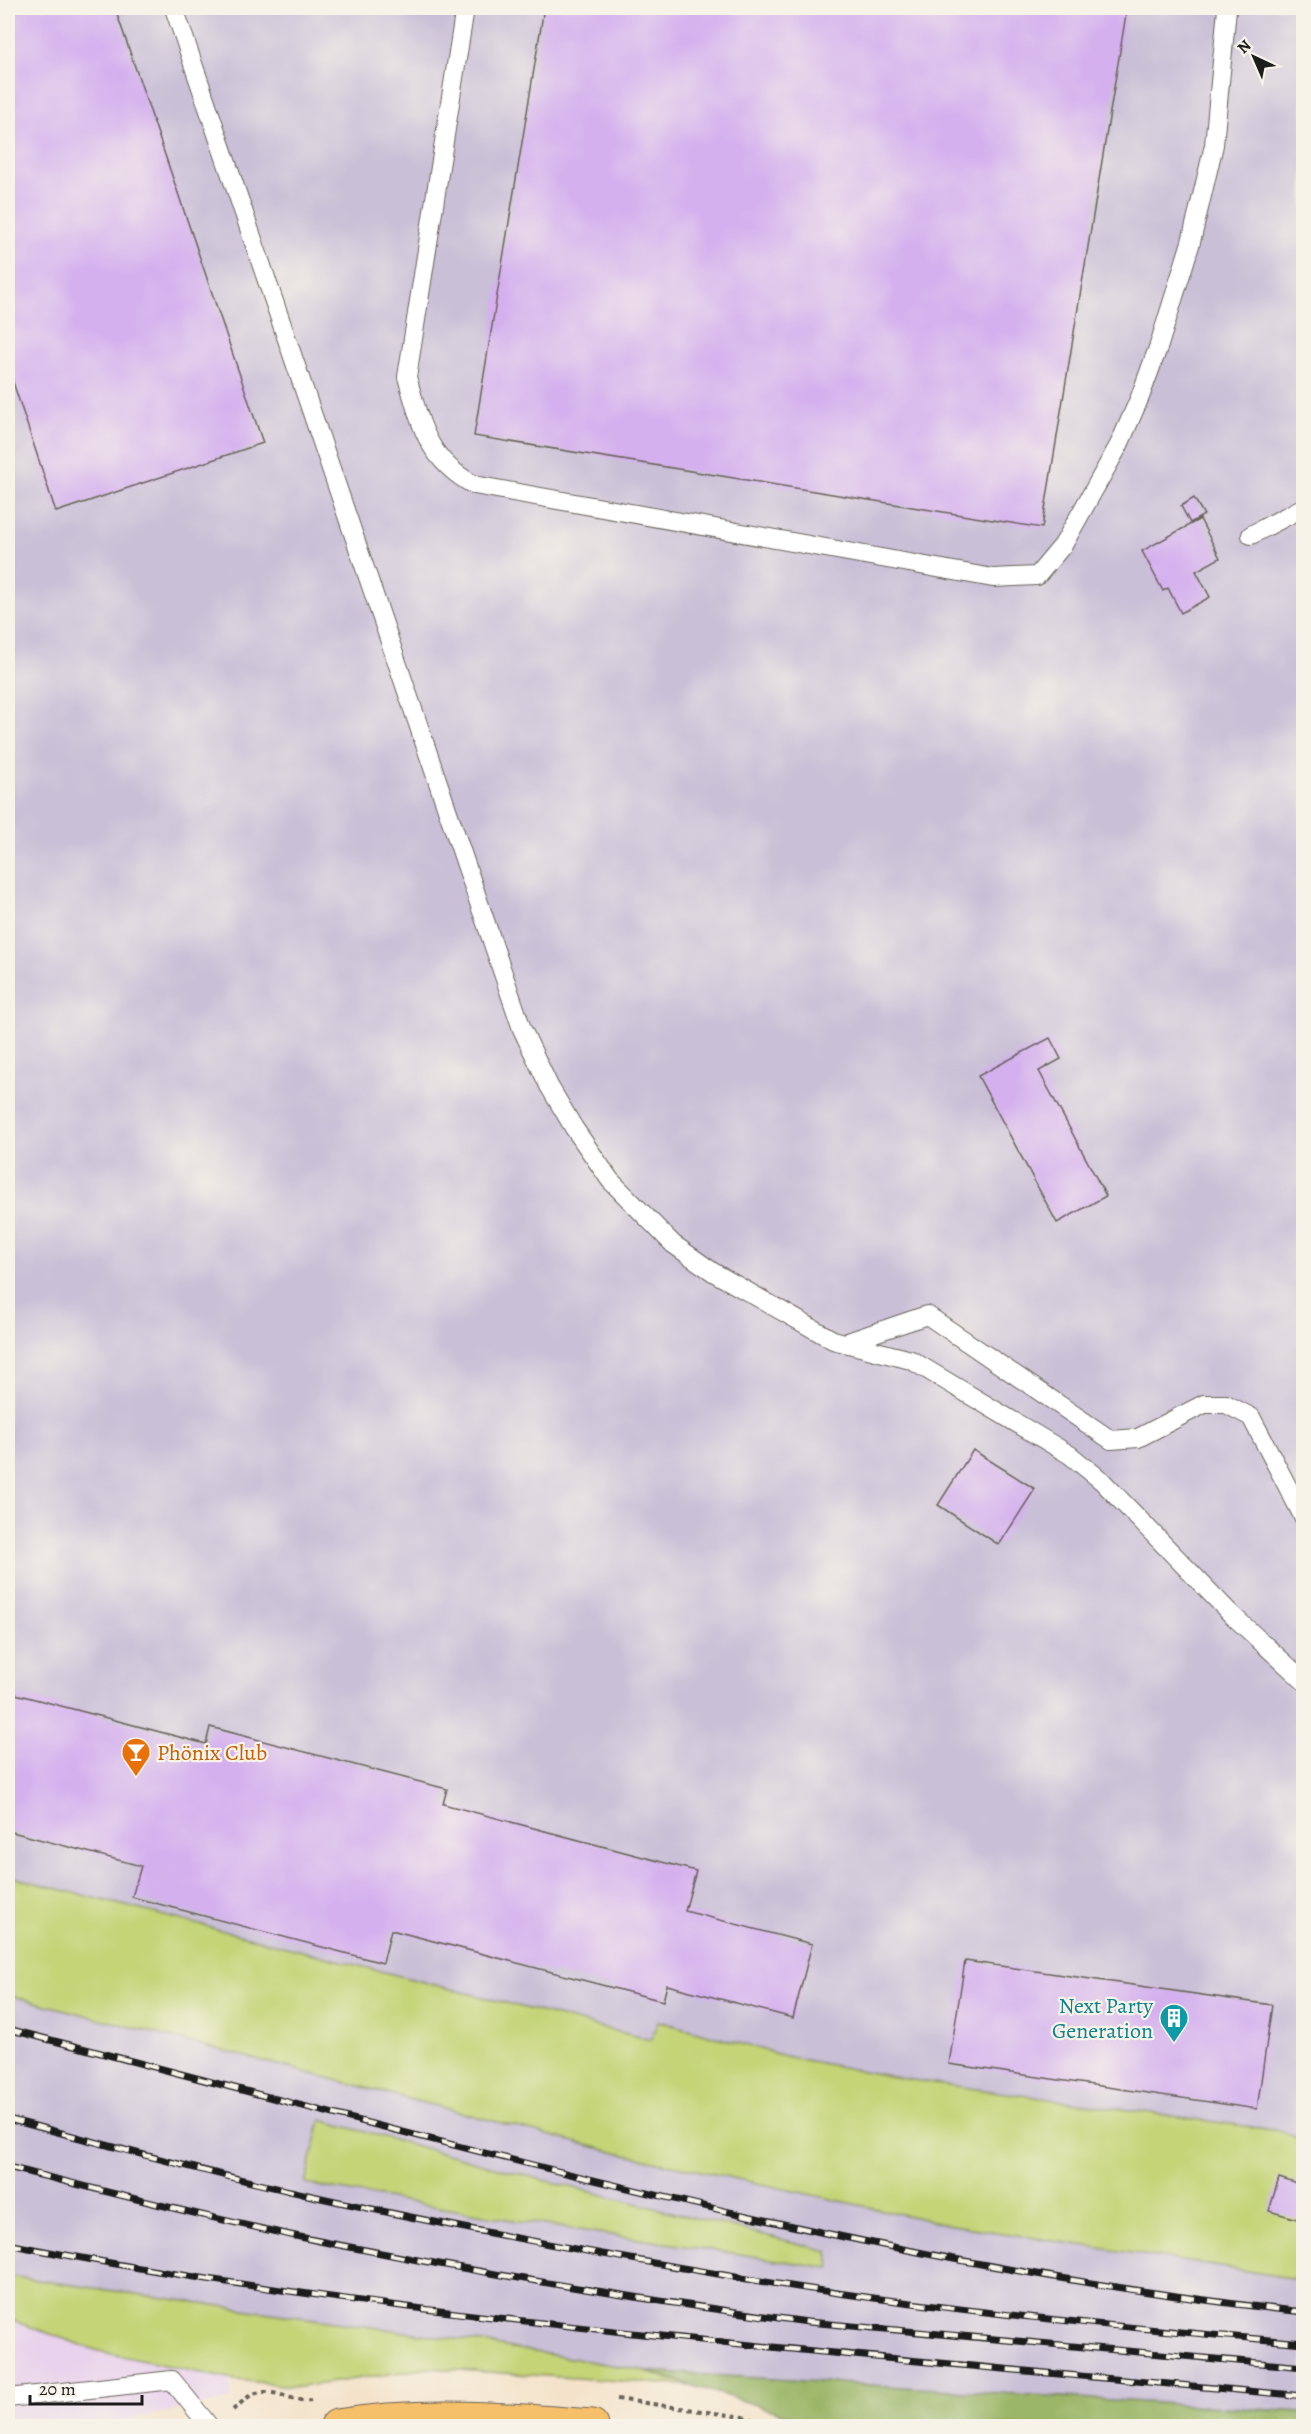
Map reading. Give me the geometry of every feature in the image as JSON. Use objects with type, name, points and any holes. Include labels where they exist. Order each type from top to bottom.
[{"type":"main road","points":[[337,2427],[362,2422],[487,2417],[592,2427]]},
{"type":"lane","points":[[174,8],[522,1029],[549,1086],[574,1128],[610,1180],[673,1244],[694,1260],[832,1340],[911,1360],[1070,1455],[1102,1481],[1231,1614],[1304,1681]]},
{"type":"lane","points":[[465,8],[407,377],[420,421],[435,454],[455,474],[474,484],[993,578],[1037,576],[1063,545],[1119,445],[1140,398],[1188,252],[1204,190],[1214,145],[1227,9]]},
{"type":"lane","points":[[1251,535],[1304,507]]},
{"type":"lane","points":[[845,1343],[927,1315],[1111,1440],[1138,1438],[1204,1404],[1226,1404],[1251,1417],[1304,1518]]},
{"type":"lane","points":[[8,2398],[172,2380],[209,2427]]},
{"type":"shaded area","points":[[8,8],[1303,8],[1303,2141],[1281,2131],[905,2079],[789,2057],[621,2154],[952,2225],[1303,2280],[1303,2412],[646,2371],[480,2354],[229,2379],[98,2351],[8,2319]]},
{"type":"shaded area","points":[[8,2319],[98,2351],[229,2379],[232,2400],[91,2426],[8,2426]]},
{"type":"green space","points":[[8,1876],[651,2040],[658,2021],[789,2057],[905,2079],[1281,2131],[1303,2141],[1303,2280],[952,2225],[621,2154],[8,1995]]},
{"type":"green space","points":[[321,2120],[539,2179],[828,2251],[830,2268],[519,2221],[305,2184]]},
{"type":"green space","points":[[8,2276],[471,2341],[646,2371],[692,2386],[430,2368],[300,2387],[229,2379],[98,2351],[8,2319]]},
{"type":"green space","points":[[646,2371],[1303,2412],[1303,2426],[823,2426]]},
{"type":"building","points":[[8,8],[115,8],[263,443],[56,512],[8,367]]},
{"type":"building","points":[[544,8],[1127,8],[1042,528],[474,436]]},
{"type":"building","points":[[1194,498],[1204,515],[1190,523],[1181,506]]},
{"type":"building","points":[[1200,519],[1220,558],[1196,571],[1210,597],[1181,613],[1168,588],[1163,591],[1142,551]]},
{"type":"building","points":[[1050,1038],[1061,1059],[1039,1071],[1106,1196],[1057,1223],[978,1076]]},
{"type":"building","points":[[973,1450],[1035,1489],[999,1545],[938,1505]]},
{"type":"building","points":[[8,1692],[206,1744],[210,1727],[447,1789],[443,1804],[696,1871],[685,1911],[812,1944],[793,2018],[667,1985],[663,2001],[391,1930],[383,1963],[132,1897],[141,1866],[8,1831]]},
{"type":"building","points":[[965,1961],[1272,2005],[1257,2109],[949,2064]]},
{"type":"building","points":[[1279,2178],[1304,2186],[1304,2221],[1269,2211]]},
{"type":"railway","points":[[8,2029],[489,2154],[814,2231],[976,2263],[1140,2291],[1304,2312]]},
{"type":"railway","points":[[8,2119],[184,2165],[343,2203],[664,2265],[864,2297],[937,2306],[1084,2323],[1304,2343]]},
{"type":"railway","points":[[8,2167],[334,2244],[511,2277],[630,2296],[808,2322],[1304,2367]]},
{"type":"railway","points":[[8,2244],[230,2283],[530,2322],[866,2356],[1304,2396]]},
{"type":"place","name":"Phönix Club","points":[[136,1778]]},
{"type":"place","name":"Next Party Generation","points":[[1174,2044]]}]
